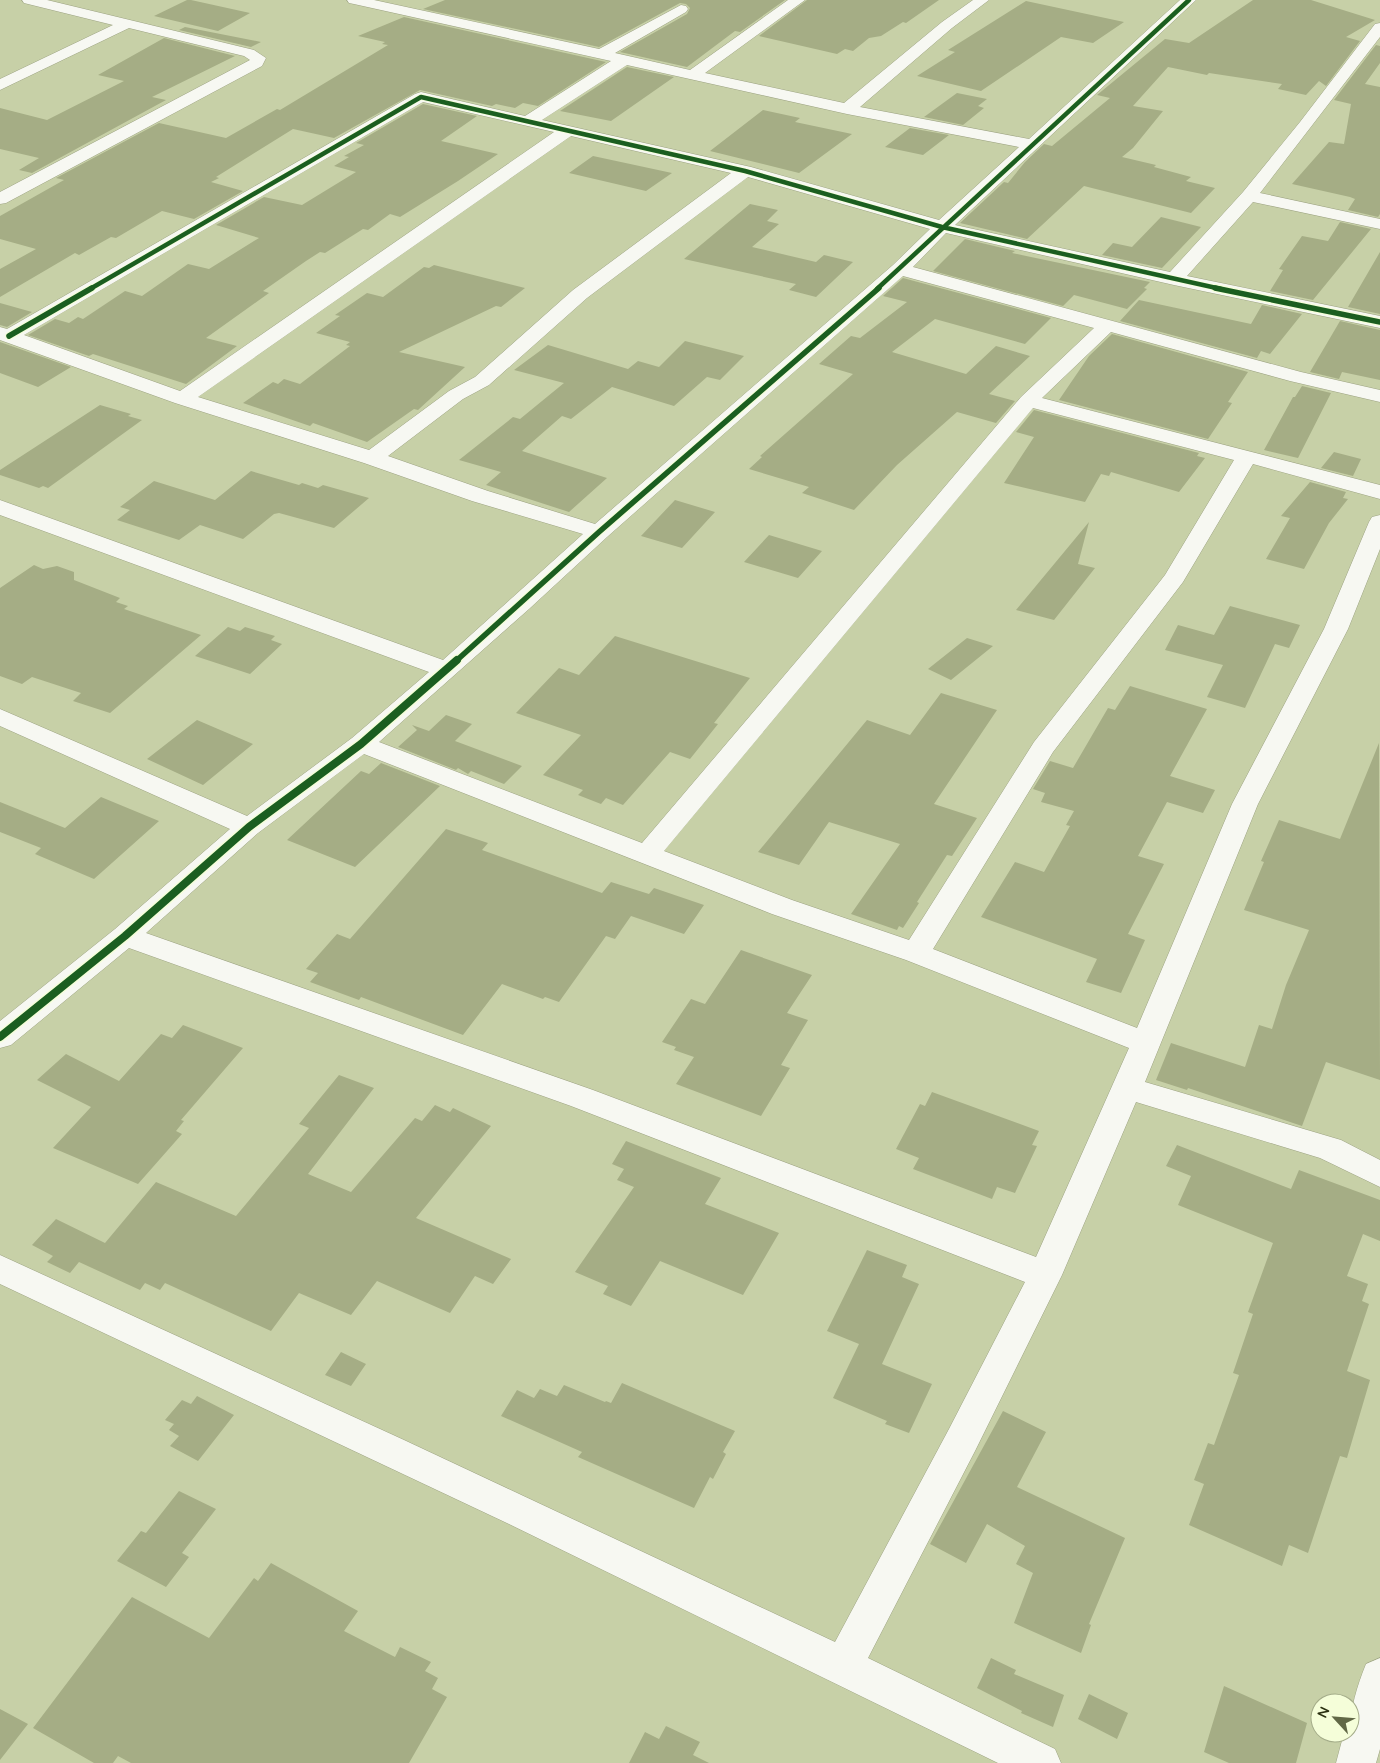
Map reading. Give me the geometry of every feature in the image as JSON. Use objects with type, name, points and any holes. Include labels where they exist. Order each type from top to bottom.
[{"type":"street","points":[[0,199],[258,63],[258,58],[248,53],[30,0]]},
{"type":"street","points":[[354,0],[622,61],[847,109],[1031,144]]},
{"type":"street","points":[[692,75],[798,0]]},
{"type":"street","points":[[847,109],[947,26],[982,0]]},
{"type":"street","points":[[6,1023],[125,936],[249,827],[361,744],[521,604],[599,532],[900,269],[1031,144],[1189,0]]},
{"type":"street","points":[[600,55],[681,10]]},
{"type":"street","points":[[0,85],[128,23]]},
{"type":"street","points":[[1174,279],[1249,196],[1306,125],[1380,27]]},
{"type":"street","points":[[526,122],[622,61]]},
{"type":"street","points":[[5,335],[420,97],[745,171],[942,227],[1174,279],[1380,322]]},
{"type":"street","points":[[182,399],[567,131]]},
{"type":"street","points":[[372,458],[456,395],[482,381],[580,294],[745,171]]},
{"type":"street","points":[[1249,196],[1380,224]]},
{"type":"street","points":[[900,269],[1297,377],[1380,396]]},
{"type":"street","points":[[648,854],[1028,401],[1107,326]]},
{"type":"street","points":[[5,335],[182,399],[372,458],[480,496],[599,532]]},
{"type":"street","points":[[1028,401],[1360,485],[1380,492]]},
{"type":"street","points":[[916,953],[1043,748],[1176,577],[1247,456]]},
{"type":"street","points":[[0,507],[445,669]]},
{"type":"street","points":[[843,1666],[962,1440],[1045,1275],[1127,1088],[1245,804],[1336,629],[1380,522]]},
{"type":"street","points":[[0,718],[249,827]]},
{"type":"street","points":[[361,744],[782,907],[916,953],[1146,1043]]},
{"type":"street","points":[[125,936],[582,1098],[1045,1275]]},
{"type":"street","points":[[1127,1088],[1330,1150],[1380,1174]]},
{"type":"street","points":[[0,1269],[441,1474],[1041,1763]]},
{"type":"street","points":[[1356,1763],[1380,1677]]},
{"type":"building","points":[[187,0],[250,13],[218,31],[154,16]]},
{"type":"building","points":[[445,0],[785,0],[740,32],[735,31],[687,67],[620,52],[687,14],[690,8],[686,4],[680,3],[599,47],[423,9]]},
{"type":"building","points":[[807,0],[939,0],[906,23],[903,22],[881,36],[869,38],[853,51],[845,49],[837,54],[759,36]]},
{"type":"building","points":[[1253,0],[1311,0],[1375,20],[1346,37],[1360,41],[1326,86],[1319,81],[1306,95],[1278,89],[1282,84],[1209,73],[1207,75],[1168,67],[1133,106],[1163,111],[1133,148],[1122,157],[1156,165],[1154,167],[1191,177],[1186,181],[1215,188],[1191,213],[1084,186],[1027,239],[960,223],[1004,182],[1008,183],[1025,162],[1044,144],[1052,146],[1110,98],[1097,95],[1165,39],[1189,43]]},
{"type":"building","points":[[1026,1],[1124,22],[1093,43],[1061,37],[981,91],[917,76],[955,52],[948,50]]},
{"type":"building","points":[[404,17],[606,62],[538,106],[523,103],[515,108],[496,104],[492,106],[420,90],[334,138],[293,129],[211,182],[243,191],[194,219],[162,211],[116,238],[111,237],[79,255],[75,253],[0,297],[0,269],[36,249],[0,239],[0,216],[64,180],[56,178],[159,123],[226,138],[277,109],[280,110],[388,45],[382,44],[385,42],[358,36]]},
{"type":"building","points":[[185,27],[261,42],[251,47],[179,30]]},
{"type":"building","points":[[164,38],[235,56],[152,97],[166,100],[32,173],[19,170],[39,158],[0,149],[0,108],[47,120],[124,81],[98,75]]},
{"type":"building","points":[[1376,45],[1380,46],[1380,63],[1365,84],[1380,87],[1380,214],[1378,217],[1348,210],[1355,199],[1350,197],[1292,184],[1329,142],[1344,144],[1351,104],[1334,100]]},
{"type":"building","points":[[627,67],[674,77],[611,121],[560,111]]},
{"type":"building","points":[[957,93],[987,99],[978,106],[984,108],[963,125],[924,117]]},
{"type":"building","points":[[423,104],[477,116],[441,141],[498,154],[400,217],[390,214],[368,230],[363,229],[325,253],[320,252],[263,291],[269,293],[206,338],[237,346],[186,384],[93,354],[89,356],[28,335],[55,319],[69,323],[78,317],[83,319],[125,291],[142,296],[188,264],[209,269],[259,238],[216,225],[264,197],[302,205],[356,172],[334,166],[349,157],[344,156],[364,145],[356,143]]},
{"type":"building","points":[[763,110],[800,118],[795,122],[852,134],[799,173],[710,151]]},
{"type":"building","points":[[910,128],[949,135],[923,155],[885,147]]},
{"type":"building","points":[[593,156],[672,173],[646,191],[569,173]]},
{"type":"building","points":[[750,204],[778,210],[767,221],[779,224],[752,247],[816,262],[824,255],[853,262],[816,297],[789,290],[796,284],[684,259]]},
{"type":"building","points":[[1161,217],[1201,227],[1162,268],[1102,255],[1113,243],[1132,247]]},
{"type":"building","points":[[1340,222],[1371,229],[1313,300],[1270,291],[1283,270],[1279,269],[1302,236],[1328,241]]},
{"type":"building","points":[[965,239],[1015,251],[1012,253],[1150,282],[1144,288],[1147,289],[1127,309],[1074,295],[1063,306],[933,271]]},
{"type":"building","points":[[1380,252],[1380,314],[1348,307]]},
{"type":"building","points":[[434,265],[525,288],[501,307],[496,306],[399,352],[465,367],[418,410],[414,409],[367,442],[313,423],[310,426],[243,403],[273,382],[278,384],[284,379],[300,384],[350,346],[346,345],[350,342],[316,333],[340,316],[335,315],[367,293],[383,297],[424,267],[429,268]]},
{"type":"building","points":[[903,278],[1051,318],[1025,344],[935,319],[892,352],[966,374],[996,346],[1030,356],[989,394],[1015,401],[996,423],[957,412],[897,465],[854,510],[802,493],[809,487],[749,469],[762,457],[760,456],[853,374],[819,364],[851,336],[860,338],[907,302],[883,296]]},
{"type":"building","points":[[1139,300],[1251,324],[1262,305],[1302,314],[1270,354],[1261,351],[1257,358],[1120,321]]},
{"type":"building","points":[[0,303],[32,312],[7,327],[0,325]]},
{"type":"building","points":[[1340,321],[1380,330],[1380,380],[1342,372],[1339,379],[1310,372]]},
{"type":"building","points":[[1112,334],[1248,372],[1228,402],[1232,403],[1208,439],[1059,400],[1089,356]]},
{"type":"building","points":[[685,341],[744,356],[720,380],[707,377],[674,406],[612,387],[571,419],[562,416],[522,451],[607,478],[569,512],[486,485],[501,472],[459,460],[513,417],[520,419],[564,383],[514,370],[548,345],[628,369],[638,361],[659,367]]},
{"type":"building","points":[[0,342],[71,367],[38,387],[0,373]]},
{"type":"building","points":[[1302,386],[1331,393],[1298,458],[1264,450],[1293,397],[1295,397]]},
{"type":"building","points":[[100,405],[131,414],[128,416],[142,420],[48,488],[43,486],[39,488],[0,475],[0,470]]},
{"type":"building","points":[[1034,410],[1199,453],[1197,456],[1205,458],[1179,492],[1111,472],[1109,476],[1101,474],[1085,502],[1004,483],[1034,437],[1016,432]]},
{"type":"building","points":[[1334,452],[1361,459],[1353,476],[1321,468]]},
{"type":"building","points":[[251,471],[299,485],[302,483],[318,488],[323,485],[369,498],[334,528],[279,513],[274,514],[243,539],[200,525],[179,540],[117,520],[130,510],[120,507],[154,481],[215,500]]},
{"type":"building","points":[[1310,482],[1346,492],[1343,498],[1348,499],[1329,523],[1304,569],[1266,559],[1290,518],[1281,516]]},
{"type":"building","points":[[675,500],[715,512],[682,548],[641,536]]},
{"type":"building","points":[[1089,522],[1078,564],[1095,568],[1054,620],[1016,610]]},
{"type":"building","points":[[769,535],[822,551],[798,578],[744,562]]},
{"type":"building","points":[[34,565],[43,569],[57,566],[74,572],[74,580],[120,598],[116,602],[128,606],[124,609],[201,635],[110,713],[73,701],[81,693],[32,677],[22,684],[0,676],[0,588]]},
{"type":"building","points":[[1230,606],[1300,625],[1289,648],[1275,644],[1245,708],[1207,697],[1223,665],[1165,650],[1178,625],[1214,635]]},
{"type":"building","points":[[228,627],[240,631],[245,627],[275,636],[271,640],[282,644],[250,674],[195,656]]},
{"type":"building","points":[[615,636],[750,678],[714,723],[718,724],[690,759],[670,752],[623,805],[606,798],[601,804],[578,795],[583,790],[543,775],[581,735],[516,713],[559,668],[579,675]]},
{"type":"building","points":[[967,638],[993,646],[951,680],[928,669]]},
{"type":"building","points":[[1130,686],[1207,709],[1170,776],[1215,790],[1203,813],[1167,802],[1138,856],[1164,864],[1128,934],[1145,940],[1121,993],[1086,982],[1097,959],[981,917],[1015,862],[1044,872],[1070,826],[1066,825],[1074,811],[1041,802],[1045,793],[1033,789],[1050,761],[1073,768],[1108,708],[1115,710]]},
{"type":"building","points":[[941,693],[997,710],[934,804],[977,818],[952,856],[947,855],[903,928],[899,926],[897,930],[851,914],[900,844],[829,822],[799,865],[758,852],[867,720],[910,735]]},
{"type":"building","points":[[446,715],[472,724],[455,741],[522,766],[504,784],[471,771],[468,774],[458,768],[456,770],[398,747],[417,730],[412,725],[429,731]]},
{"type":"building","points":[[197,720],[253,744],[203,785],[147,759]]},
{"type":"building","points":[[1379,743],[1380,1080],[1326,1062],[1302,1126],[1188,1088],[1187,1090],[1156,1080],[1171,1043],[1245,1067],[1259,1025],[1272,1029],[1286,985],[1309,930],[1244,910],[1264,862],[1261,861],[1279,820],[1340,839]]},
{"type":"building","points":[[381,763],[440,786],[355,867],[287,840],[361,771],[369,774]]},
{"type":"building","points":[[101,797],[159,821],[94,879],[35,854],[41,848],[0,832],[0,802],[65,828]]},
{"type":"building","points":[[446,829],[488,843],[482,850],[602,893],[611,882],[649,894],[654,888],[704,905],[684,934],[631,916],[615,939],[606,936],[559,1002],[545,997],[543,999],[502,984],[463,1035],[361,997],[359,1000],[310,982],[318,973],[306,969],[337,934],[350,939]]},
{"type":"building","points":[[741,950],[812,975],[787,1013],[808,1020],[781,1065],[790,1068],[761,1116],[676,1084],[694,1057],[674,1050],[676,1047],[662,1042],[691,999],[705,1004]]},
{"type":"building","points":[[183,1025],[243,1048],[181,1120],[184,1121],[176,1131],[182,1134],[138,1184],[53,1148],[91,1107],[37,1080],[66,1054],[119,1081],[161,1034],[172,1038]]},
{"type":"building","points":[[339,1075],[374,1088],[308,1174],[351,1192],[415,1118],[422,1121],[435,1105],[450,1112],[453,1108],[491,1126],[416,1218],[511,1259],[493,1284],[475,1276],[450,1313],[377,1281],[351,1315],[299,1293],[271,1331],[165,1283],[160,1290],[145,1283],[140,1290],[79,1262],[70,1273],[47,1262],[53,1256],[32,1245],[56,1219],[105,1243],[156,1182],[236,1216],[309,1128],[299,1124]]},
{"type":"building","points":[[932,1092],[1039,1131],[1032,1145],[1037,1146],[1015,1193],[997,1187],[992,1199],[913,1169],[919,1158],[896,1149],[920,1104],[925,1106]]},
{"type":"building","points":[[626,1141],[721,1178],[705,1204],[779,1233],[743,1295],[660,1261],[631,1306],[603,1294],[608,1286],[575,1272],[634,1187],[617,1180],[624,1169],[612,1164]]},
{"type":"building","points":[[1177,1145],[1291,1189],[1299,1170],[1380,1200],[1380,1241],[1363,1234],[1347,1276],[1368,1284],[1362,1301],[1369,1304],[1347,1371],[1370,1380],[1347,1458],[1340,1456],[1308,1553],[1289,1545],[1282,1566],[1189,1525],[1204,1484],[1194,1480],[1208,1443],[1214,1445],[1239,1375],[1233,1373],[1253,1314],[1248,1312],[1273,1243],[1178,1205],[1191,1176],[1166,1166]]},
{"type":"building","points":[[867,1250],[907,1265],[902,1277],[919,1284],[882,1364],[932,1384],[909,1433],[885,1424],[887,1421],[833,1398],[859,1344],[827,1331]]},
{"type":"building","points":[[341,1352],[366,1364],[351,1386],[325,1375]]},
{"type":"building","points":[[622,1383],[735,1431],[723,1452],[726,1454],[713,1479],[710,1477],[694,1508],[578,1457],[582,1452],[501,1416],[517,1390],[534,1398],[540,1389],[557,1396],[564,1385],[611,1403]]},
{"type":"building","points":[[197,1396],[234,1415],[198,1461],[170,1446],[179,1436],[169,1430],[174,1424],[165,1420],[182,1400],[191,1404]]},
{"type":"building","points":[[1003,1411],[1046,1432],[1017,1487],[1125,1538],[1089,1624],[1091,1625],[1081,1653],[1014,1623],[1033,1573],[1016,1564],[1025,1546],[987,1524],[966,1563],[930,1544]]},
{"type":"building","points":[[179,1491],[216,1509],[182,1553],[189,1557],[166,1587],[117,1561],[141,1531],[146,1533]]},
{"type":"building","points":[[271,1563],[358,1611],[344,1631],[395,1657],[400,1647],[431,1662],[425,1671],[438,1678],[432,1689],[447,1697],[409,1763],[131,1763],[118,1756],[113,1763],[94,1763],[33,1728],[132,1597],[209,1638],[254,1578],[258,1581]]},
{"type":"building","points":[[991,1658],[1016,1670],[1014,1674],[1064,1695],[1053,1727],[1021,1713],[1022,1711],[977,1688]]},
{"type":"building","points":[[1224,1686],[1307,1723],[1296,1763],[1229,1763],[1204,1752]]},
{"type":"building","points":[[1089,1694],[1128,1713],[1117,1739],[1078,1719]]},
{"type":"building","points":[[0,1709],[28,1724],[0,1760]]},
{"type":"building","points":[[666,1726],[700,1742],[693,1755],[709,1763],[629,1763],[645,1732],[659,1739]]},
{"type":"cycle path","points":[[0,1037],[125,936],[249,827],[361,744],[521,604],[599,532],[900,269],[942,227],[1189,0]]},
{"type":"cycle path","points":[[9,336],[421,97],[745,171],[942,227],[1174,279],[1380,322]]}]
